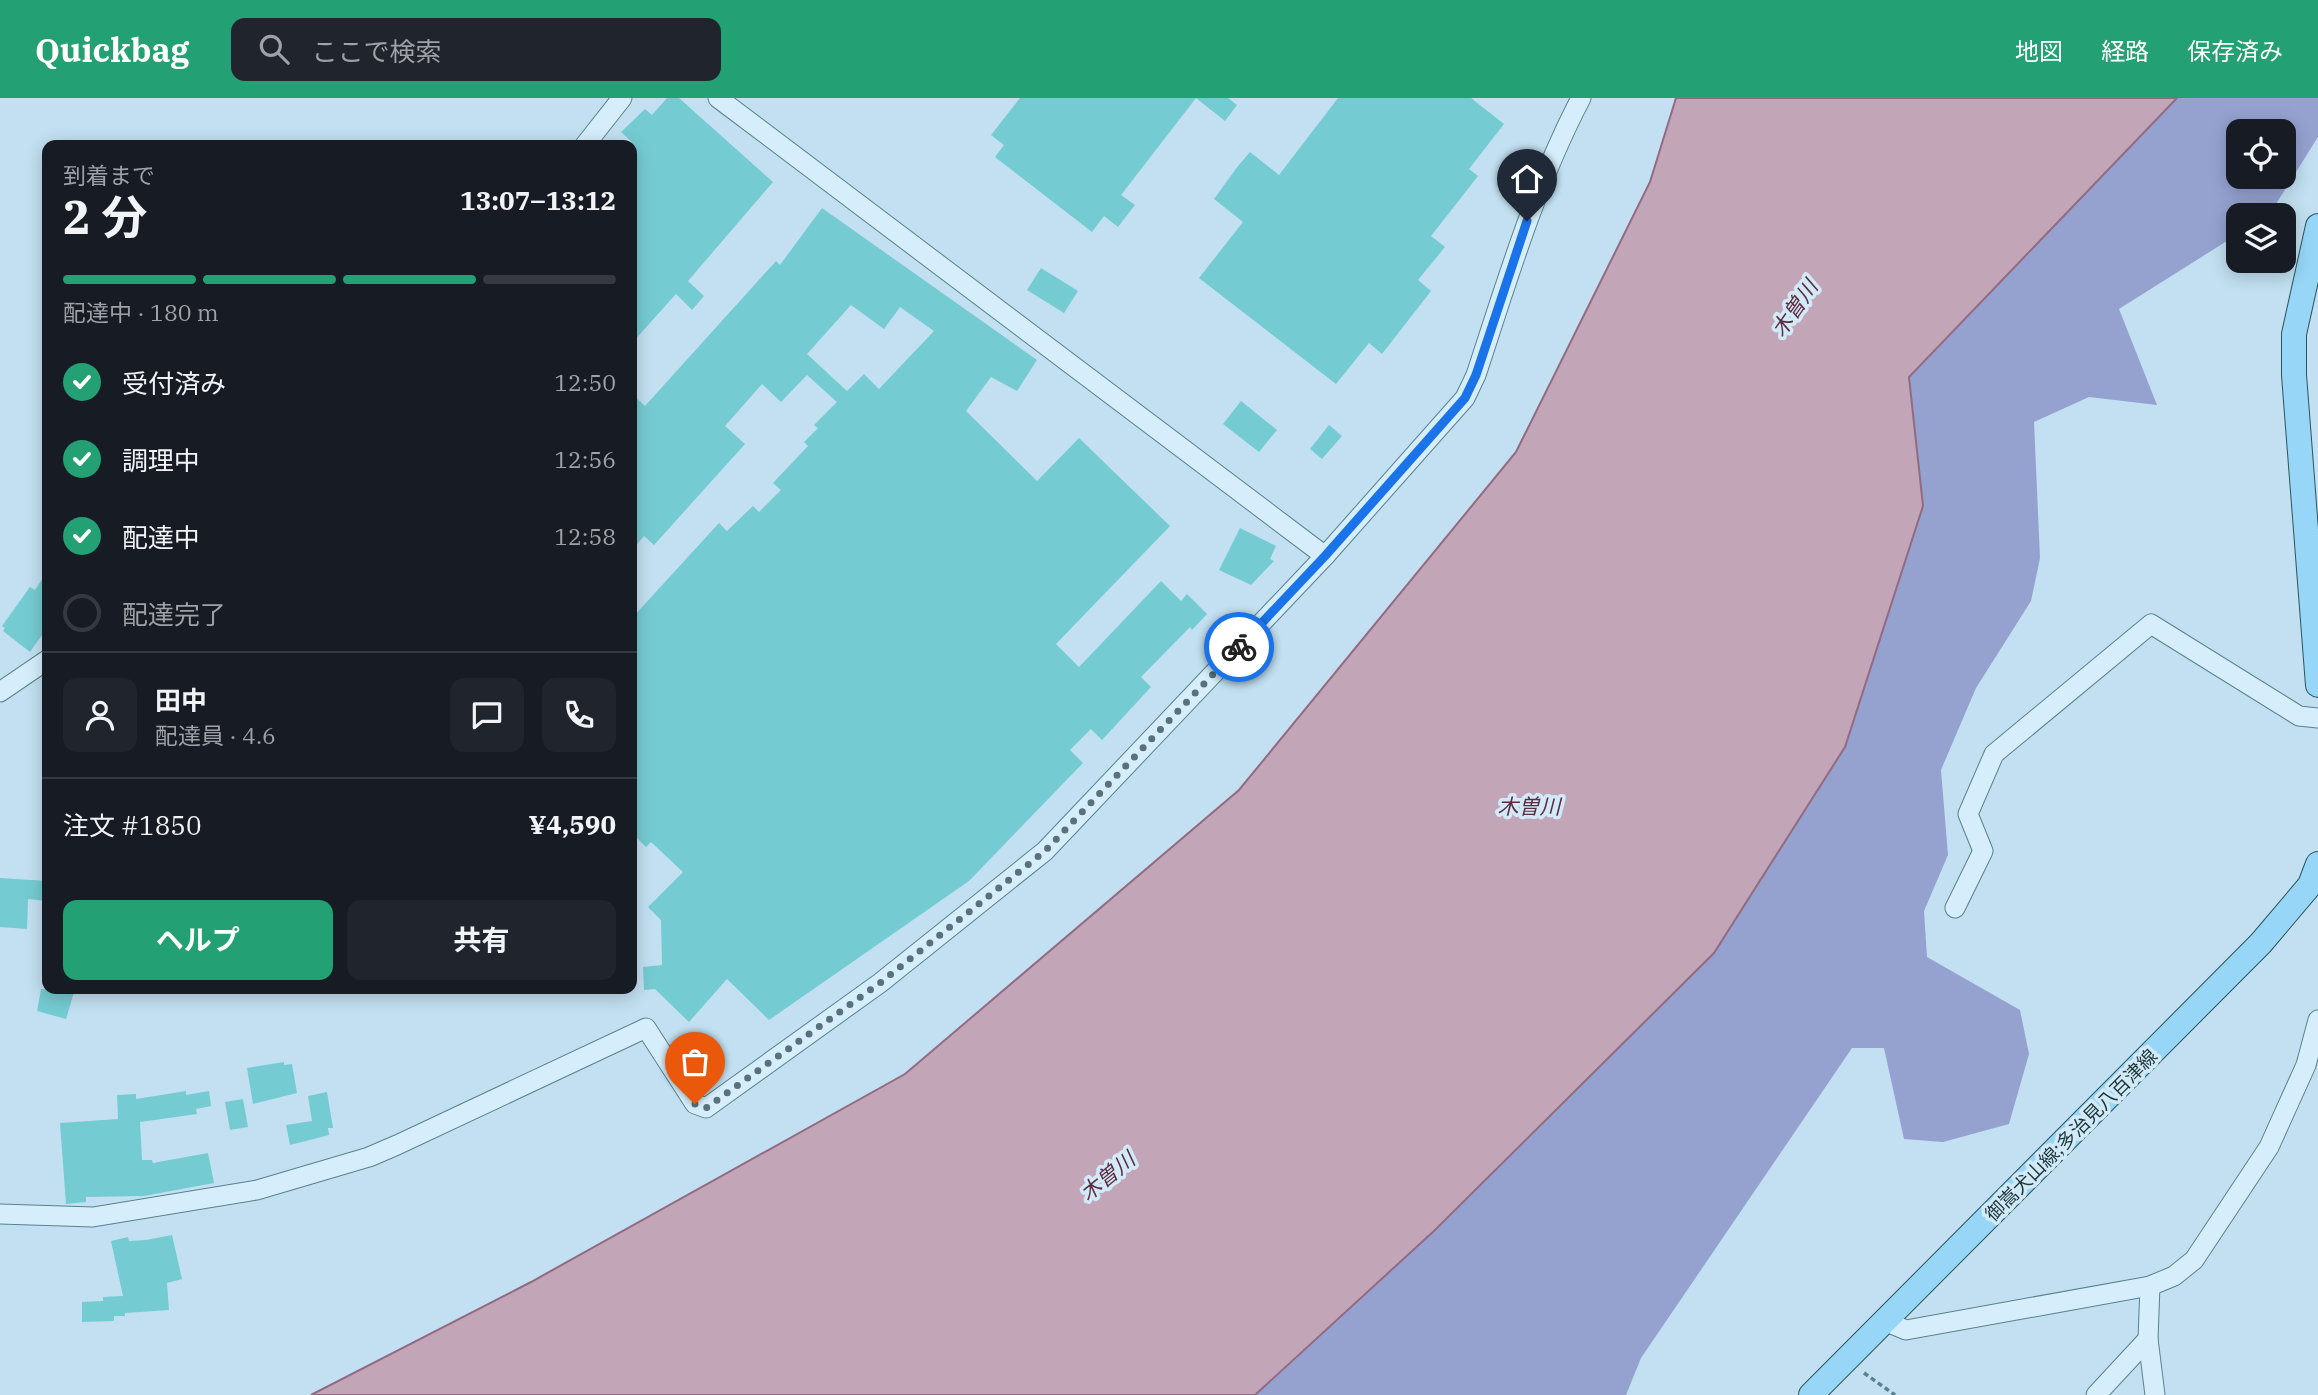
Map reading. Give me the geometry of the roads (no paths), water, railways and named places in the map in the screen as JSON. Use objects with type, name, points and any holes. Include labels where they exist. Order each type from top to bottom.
[{"type":"main road","points":[[2317,237],[2294,334],[2294,375],[2318,685]]},
{"type":"main road","name":"御嵩犬山線;多治見八百津線","points":[[1811,1395],[2261,943],[2315,881]]},
{"type":"street","points":[[590,140],[622,98]]},
{"type":"street","points":[[718,98],[1325,556]]},
{"type":"street","points":[[0,1214],[93,1217],[257,1190],[369,1157],[646,1028],[695,1104],[706,1108],[880,983],[1045,851],[1325,556],[1465,398],[1476,375],[1536,195],[1555,147],[1581,98]]},
{"type":"street","points":[[1955,908],[1983,851],[1968,814],[1994,754],[2151,624],[2299,716],[2318,718]]},
{"type":"street","points":[[0,692],[42,663]]},
{"type":"street","points":[[1886,1322],[1906,1330],[2150,1286],[2174,1276],[2194,1260],[2269,1147],[2306,1065],[2318,1020]]},
{"type":"street","points":[[2150,1286],[2148,1339],[2155,1395]]},
{"type":"street","points":[[2096,1395],[2148,1339]]},
{"type":"water","name":"木曽川","points":[[1676,98],[2177,98],[1909,377],[1923,506],[1845,747],[1714,953],[1435,1230],[1255,1395],[311,1395],[531,1282],[905,1074],[1239,790],[1516,452],[1650,182]]}]
